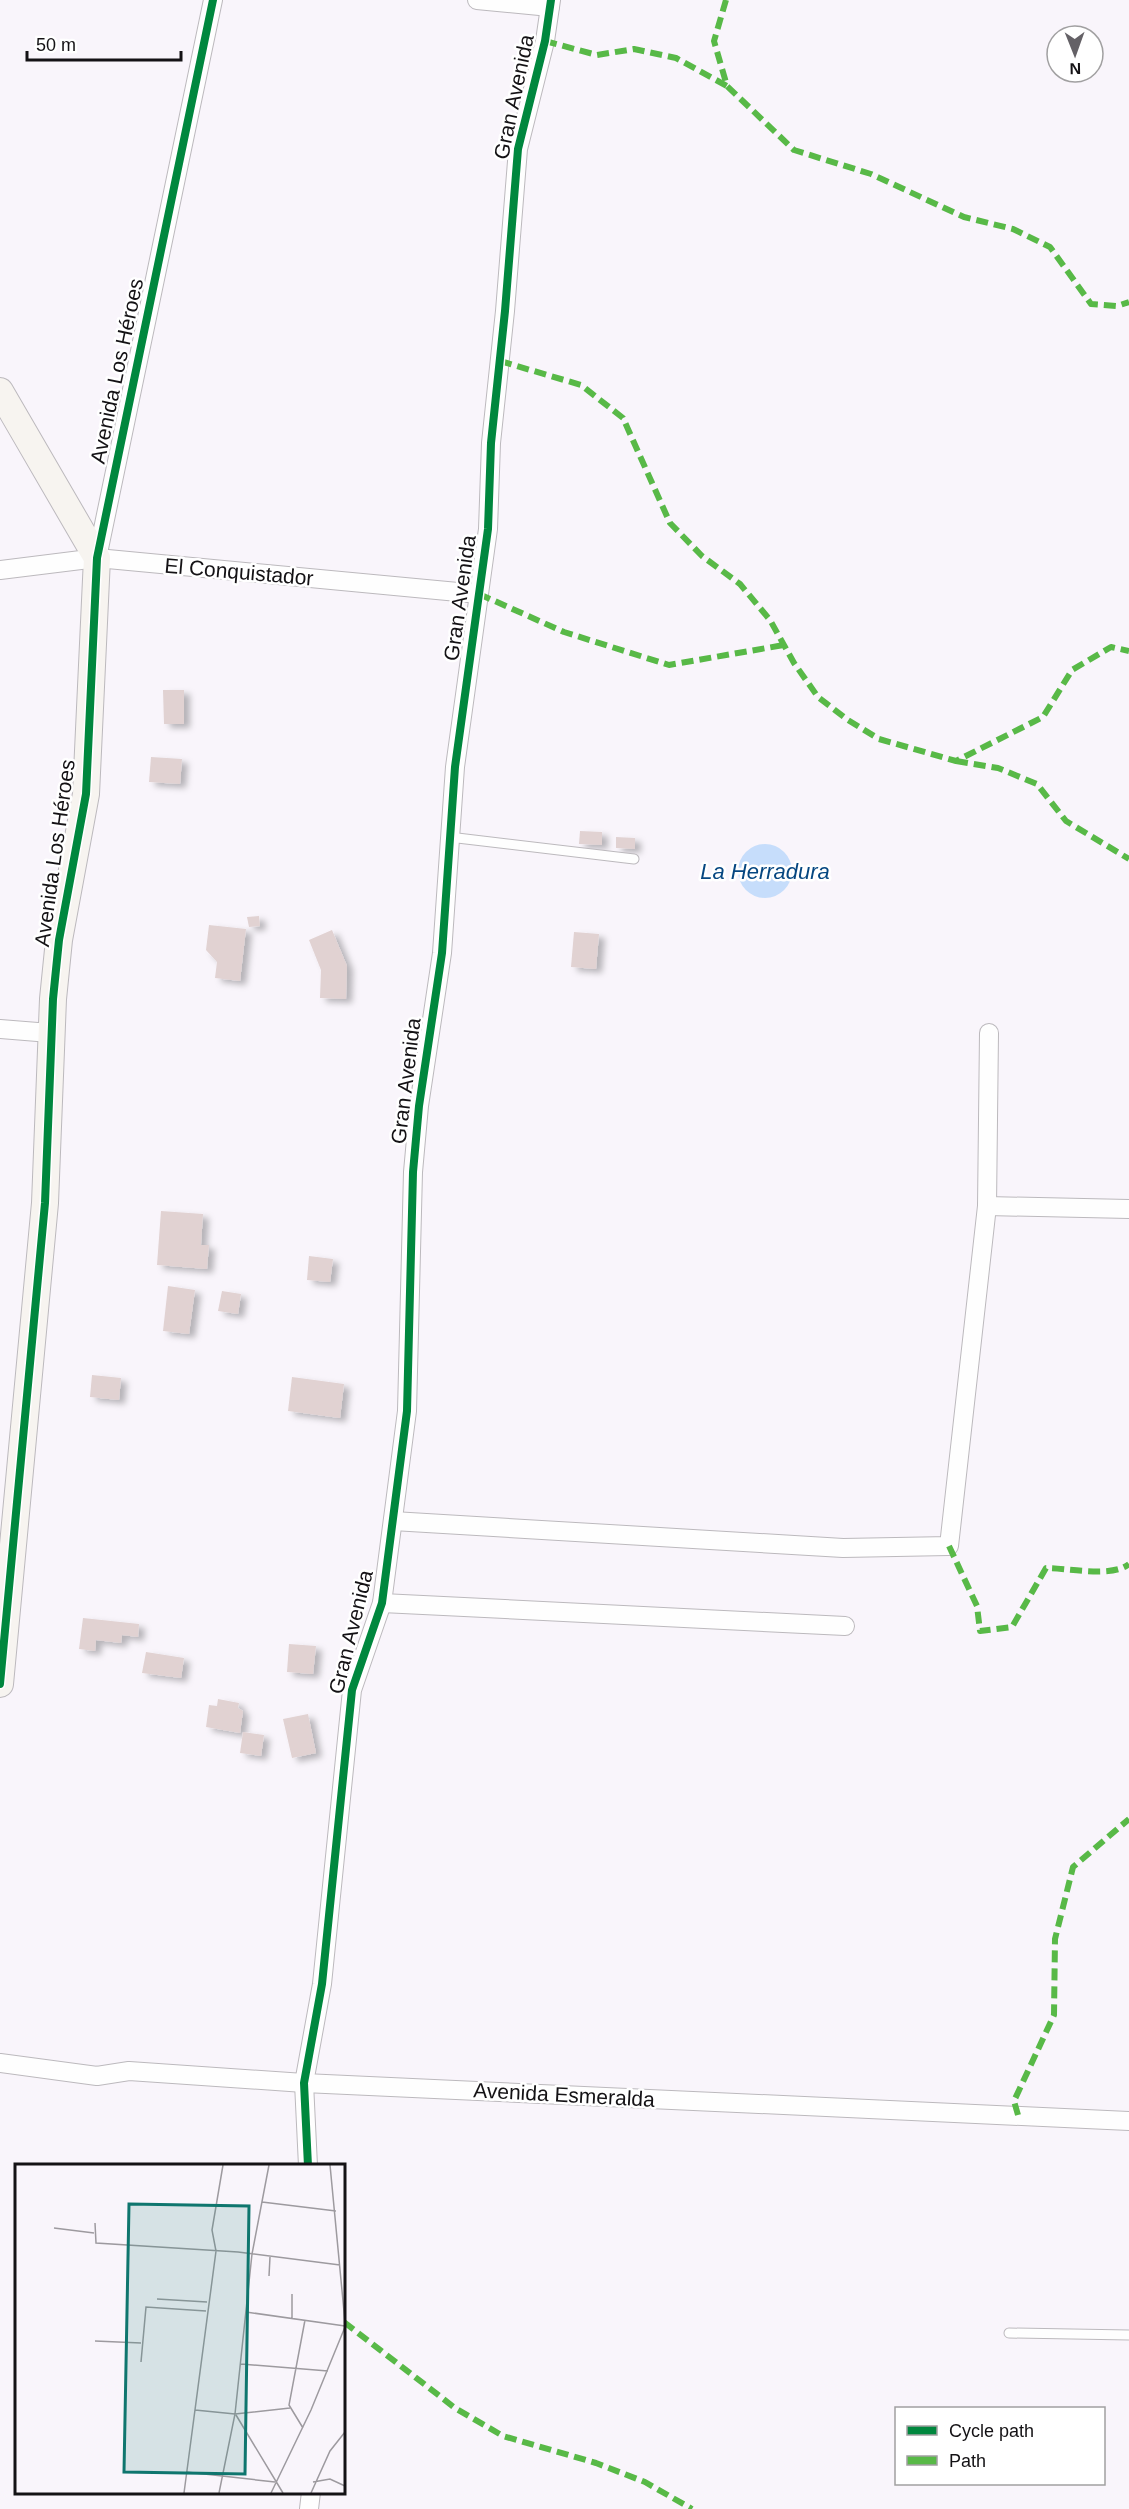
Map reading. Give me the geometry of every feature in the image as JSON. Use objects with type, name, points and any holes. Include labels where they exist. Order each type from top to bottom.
[{"type":"street","name":"Avenida Los Héroes","points":[[0,1684],[7,1519],[45,1203],[50,1033],[59,940],[86,794],[97,558],[213,0]]},
{"type":"street","points":[[477,0],[550,4]]},
{"type":"street","name":"Gran Avenida","points":[[308,2164],[304,2083],[322,1984],[352,1690],[382,1603],[407,1411],[414,1161],[419,1107],[442,953],[455,767],[488,529],[491,442],[505,311],[518,149],[545,41],[550,4]]},
{"type":"street","points":[[0,391],[97,558]]},
{"type":"street","name":"El Conquistador","points":[[0,570],[97,558],[479,594]]},
{"type":"street","points":[[0,1029],[50,1033]]},
{"type":"street","points":[[393,1521],[843,1548],[949,1546],[987,1206],[989,1033]]},
{"type":"street","points":[[987,1206],[1129,1209]]},
{"type":"street","points":[[382,1603],[845,1626]]},
{"type":"street","name":"Avenida Esmeralda","points":[[0,2063],[97,2076],[129,2071],[304,2083],[1129,2121]]},
{"type":"street","points":[[309,2509],[311,2494]]},
{"type":"lane","points":[[449,837],[634,859]]},
{"type":"lane","points":[[1009,2332],[1129,2335]]},
{"type":"water","name":"La Herradura","points":[[760,844],[770,844],[780,848],[788,856],[792,871],[788,886],[780,894],[770,898],[760,898],[750,894],[742,886],[738,876],[738,866],[742,856],[750,848]]},
{"type":"building","points":[[163,690],[184,690],[184,724],[164,724]]},
{"type":"building","points":[[151,757],[182,759],[180,784],[149,782]]},
{"type":"building","points":[[580,831],[602,832],[602,845],[579,844]]},
{"type":"building","points":[[616,837],[635,838],[635,849],[616,848]]},
{"type":"building","points":[[259,916],[260,926],[249,927],[247,917]]},
{"type":"building","points":[[209,925],[246,929],[240,981],[215,978],[217,962],[206,950]]},
{"type":"building","points":[[332,930],[347,966],[346,999],[320,998],[321,970],[309,940]]},
{"type":"building","points":[[574,932],[599,934],[596,969],[571,967]]},
{"type":"building","points":[[161,1211],[203,1214],[201,1245],[209,1245],[207,1269],[157,1265]]},
{"type":"building","points":[[309,1256],[333,1259],[330,1282],[307,1280]]},
{"type":"building","points":[[168,1286],[195,1290],[189,1334],[163,1331]]},
{"type":"building","points":[[222,1291],[241,1294],[238,1314],[218,1311]]},
{"type":"building","points":[[92,1375],[121,1378],[119,1400],[90,1397]]},
{"type":"building","points":[[292,1377],[344,1384],[340,1418],[288,1411]]},
{"type":"building","points":[[83,1618],[139,1624],[138,1637],[122,1635],[121,1643],[96,1640],[95,1651],[79,1649]]},
{"type":"building","points":[[289,1644],[316,1646],[313,1674],[287,1672]]},
{"type":"building","points":[[146,1652],[184,1658],[181,1678],[142,1673]]},
{"type":"building","points":[[218,1699],[239,1703],[238,1708],[243,1711],[240,1733],[206,1727],[209,1705],[217,1706]]},
{"type":"building","points":[[308,1714],[316,1753],[292,1758],[283,1719]]},
{"type":"building","points":[[243,1732],[264,1735],[261,1756],[240,1753]]},
{"type":"marked path","points":[[726,0],[714,41],[727,86],[794,150],[871,174],[964,217],[1013,229],[1050,247],[1091,304],[1117,306],[1129,302]]},
{"type":"marked path","points":[[545,41],[597,55],[634,49],[676,58],[727,86]]},
{"type":"marked path","points":[[500,361],[581,385],[623,418],[670,523],[702,556],[740,584],[770,620],[794,663],[818,697],[848,720],[879,739],[956,761],[1043,717],[1072,670],[1111,647],[1129,651]]},
{"type":"marked path","points":[[479,594],[564,632],[669,665],[784,645]]},
{"type":"marked path","points":[[956,761],[998,768],[1037,784],[1066,821],[1129,859]]},
{"type":"marked path","points":[[949,1546],[977,1606],[980,1631],[1012,1627],[1046,1568],[1112,1571],[1129,1564]]},
{"type":"marked path","points":[[1018,2115],[1014,2101],[1054,2015],[1055,1939],[1073,1867],[1129,1819]]},
{"type":"marked path","points":[[345,2323],[455,2408],[503,2436],[596,2463],[645,2482],[692,2509]]},
{"type":"cycle path","points":[[0,1684],[45,1203],[53,999],[59,940],[86,794],[97,558],[213,0]]},
{"type":"cycle path","points":[[308,2164],[304,2083],[322,1984],[352,1690],[382,1603],[407,1411],[413,1172],[419,1106],[442,953],[455,767],[488,529],[491,443],[505,311],[518,149],[545,41],[551,0]]}]
